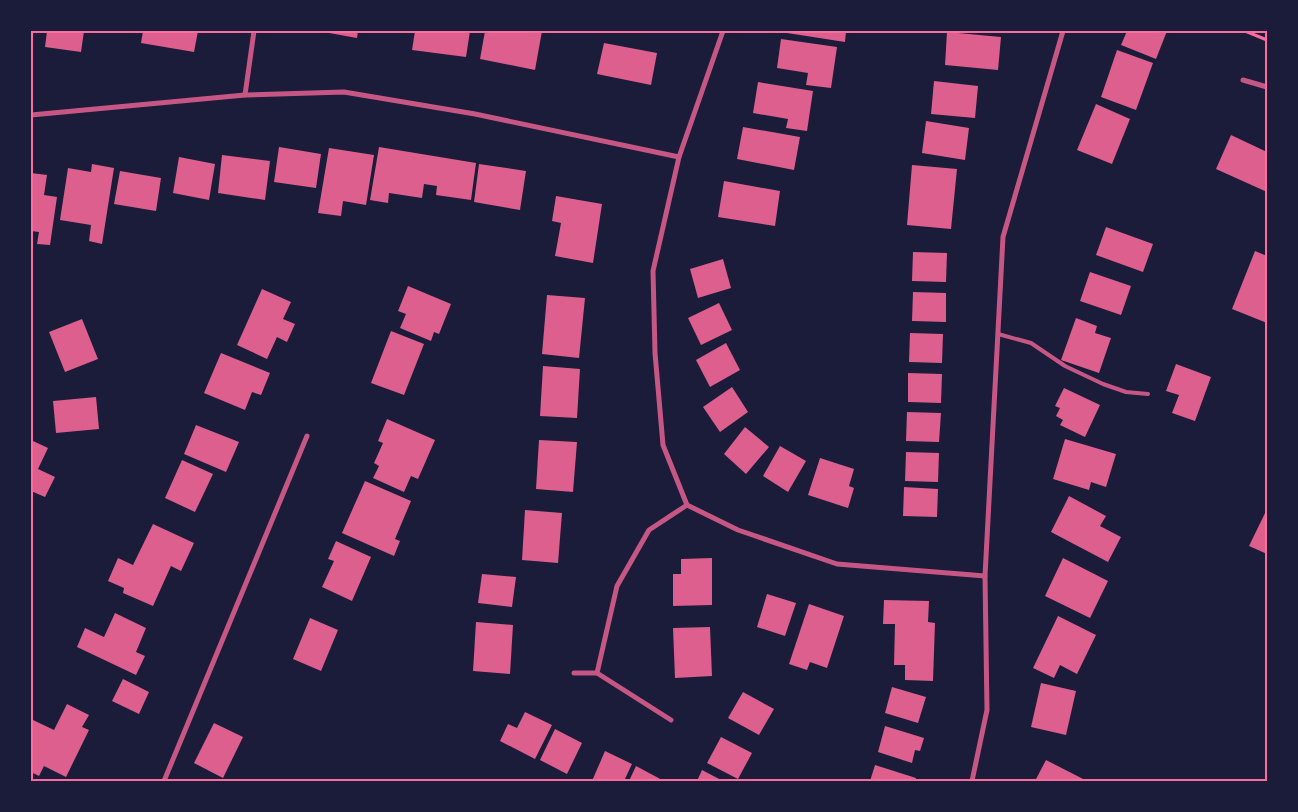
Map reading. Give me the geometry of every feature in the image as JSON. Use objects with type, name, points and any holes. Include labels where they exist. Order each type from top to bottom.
[{"type":"street","points":[[245,95],[254,31]]},
{"type":"street","points":[[723,31],[679,157],[653,271],[655,353],[663,445],[687,505],[738,530],[837,564],[985,576]]},
{"type":"street","points":[[972,781],[987,710],[985,576],[1003,237],[1063,31]]},
{"type":"street","points":[[1243,80],[1267,87]]},
{"type":"street","points":[[31,115],[245,95],[344,92],[475,114],[679,157]]},
{"type":"street","points":[[164,781],[307,436]]},
{"type":"street","points":[[597,673],[617,586],[649,530],[687,505]]},
{"type":"street","points":[[574,673],[597,673],[671,720]]},
{"type":"lane","points":[[998,334],[1031,343],[1065,366],[1103,384],[1126,392],[1148,394]]},
{"type":"path","points":[[1245,31],[1267,40]]},
{"type":"building","points":[[47,31],[84,31],[81,52],[45,47]]},
{"type":"building","points":[[143,31],[198,31],[194,52],[141,43]]},
{"type":"building","points":[[318,31],[358,31],[357,38]]},
{"type":"building","points":[[415,31],[470,31],[466,57],[412,50]]},
{"type":"building","points":[[485,31],[542,31],[535,70],[480,59]]},
{"type":"building","points":[[787,31],[846,31],[845,42],[787,33]]},
{"type":"building","points":[[1127,31],[1167,31],[1156,59],[1121,45]]},
{"type":"building","points":[[947,32],[1001,37],[998,70],[945,65]]},
{"type":"building","points":[[781,39],[837,47],[831,88],[806,85],[808,73],[777,68]]},
{"type":"building","points":[[604,43],[657,53],[651,85],[597,74]]},
{"type":"building","points":[[1117,50],[1153,63],[1136,110],[1101,97]]},
{"type":"building","points":[[934,81],[978,86],[975,118],[931,114]]},
{"type":"building","points":[[758,82],[813,91],[807,131],[786,128],[788,119],[753,113]]},
{"type":"building","points":[[1096,104],[1130,119],[1112,164],[1077,150]]},
{"type":"building","points":[[926,121],[969,128],[965,160],[922,153]]},
{"type":"building","points":[[743,127],[800,137],[794,170],[737,159]]},
{"type":"building","points":[[1231,135],[1267,152],[1267,192],[1216,169]]},
{"type":"building","points":[[279,147],[321,154],[316,188],[274,182]]},
{"type":"building","points":[[379,147],[476,163],[471,200],[436,195],[437,186],[424,184],[422,198],[389,193],[388,203],[370,200]]},
{"type":"building","points":[[329,148],[374,155],[366,205],[343,201],[341,216],[318,213]]},
{"type":"building","points":[[222,155],[270,161],[265,200],[218,193]]},
{"type":"building","points":[[179,157],[215,164],[209,200],[173,193]]},
{"type":"building","points":[[92,164],[114,168],[102,244],[89,241],[91,225],[60,220],[68,168],[91,172]]},
{"type":"building","points":[[479,164],[526,171],[520,210],[474,202]]},
{"type":"building","points":[[912,165],[957,169],[951,229],[907,225]]},
{"type":"building","points":[[120,171],[161,178],[156,211],[114,204]]},
{"type":"building","points":[[31,173],[47,175],[44,195],[57,197],[50,245],[37,244],[39,232],[31,231]]},
{"type":"building","points":[[724,181],[780,191],[775,226],[718,217]]},
{"type":"building","points":[[556,196],[602,204],[593,263],[555,256],[561,223],[552,221]]},
{"type":"building","points":[[1106,227],[1153,244],[1143,272],[1096,255]]},
{"type":"building","points":[[1255,251],[1267,256],[1267,323],[1232,309]]},
{"type":"building","points":[[913,252],[947,253],[946,282],[912,281]]},
{"type":"building","points":[[723,259],[731,288],[698,298],[690,269]]},
{"type":"building","points":[[1090,272],[1131,286],[1121,315],[1080,301]]},
{"type":"building","points":[[408,286],[451,304],[439,334],[434,332],[431,341],[400,328],[406,314],[398,311]]},
{"type":"building","points":[[262,289],[291,302],[283,319],[295,324],[287,342],[277,337],[267,359],[237,345]]},
{"type":"building","points":[[913,292],[946,293],[946,322],[912,321]]},
{"type":"building","points":[[547,295],[585,298],[579,358],[542,354]]},
{"type":"building","points":[[719,303],[732,330],[701,345],[688,318]]},
{"type":"building","points":[[1076,318],[1097,326],[1095,333],[1111,338],[1099,373],[1061,360]]},
{"type":"building","points":[[82,319],[98,359],[65,372],[49,332]]},
{"type":"building","points":[[391,331],[424,344],[404,395],[371,383]]},
{"type":"building","points":[[910,333],[943,334],[942,363],[909,362]]},
{"type":"building","points":[[726,343],[740,370],[710,387],[696,360]]},
{"type":"building","points":[[221,353],[270,373],[261,395],[252,392],[245,410],[204,393]]},
{"type":"building","points":[[1176,364],[1211,377],[1195,421],[1172,413],[1179,395],[1166,391]]},
{"type":"building","points":[[543,366],[580,369],[577,418],[540,416]]},
{"type":"building","points":[[908,373],[942,374],[941,403],[908,402]]},
{"type":"building","points":[[732,387],[748,412],[720,432],[703,407]]},
{"type":"building","points":[[1064,388],[1100,405],[1085,437],[1060,425],[1063,420],[1056,416],[1060,408],[1055,406]]},
{"type":"building","points":[[96,397],[99,429],[56,433],[53,401]]},
{"type":"building","points":[[907,412],[941,413],[939,442],[906,441]]},
{"type":"building","points":[[387,419],[435,440],[418,479],[411,476],[404,492],[373,478],[379,466],[374,463],[383,443],[378,441]]},
{"type":"building","points":[[196,425],[239,442],[226,472],[184,454]]},
{"type":"building","points":[[745,427],[769,447],[746,474],[724,454]]},
{"type":"building","points":[[1065,439],[1116,454],[1106,487],[1091,482],[1089,490],[1053,479]]},
{"type":"building","points":[[31,440],[48,448],[38,469],[55,477],[45,497],[31,491]]},
{"type":"building","points":[[539,440],[577,442],[573,492],[536,489]]},
{"type":"building","points":[[780,446],[806,461],[788,492],[763,476]]},
{"type":"building","points":[[906,452],[939,453],[938,482],[905,481]]},
{"type":"building","points":[[820,458],[854,469],[849,486],[854,488],[848,508],[808,495]]},
{"type":"building","points":[[182,460],[213,474],[195,512],[165,498]]},
{"type":"building","points":[[365,481],[411,501],[395,539],[400,541],[394,556],[342,533]]},
{"type":"building","points":[[904,487],[938,489],[937,517],[903,516]]},
{"type":"building","points":[[1069,496],[1106,516],[1100,526],[1121,537],[1108,562],[1051,532]]},
{"type":"building","points":[[1267,509],[1267,554],[1249,546]]},
{"type":"building","points":[[525,510],[562,513],[558,563],[522,560]]},
{"type":"building","points":[[153,524],[194,543],[181,571],[171,566],[153,606],[123,593],[124,588],[108,581],[118,558],[133,565]]},
{"type":"building","points":[[336,541],[371,557],[352,601],[322,587],[334,561],[328,559]]},
{"type":"building","points":[[712,558],[712,605],[673,606],[673,574],[681,574],[681,559]]},
{"type":"building","points":[[1063,558],[1108,581],[1090,618],[1045,596]]},
{"type":"building","points":[[482,574],[516,577],[512,607],[478,603]]},
{"type":"building","points":[[767,594],[796,603],[785,636],[757,627]]},
{"type":"building","points":[[884,600],[929,601],[928,622],[935,623],[933,681],[905,680],[905,665],[894,665],[895,624],[883,624]]},
{"type":"building","points":[[809,604],[844,616],[827,668],[810,662],[807,670],[789,664]]},
{"type":"building","points":[[115,613],[146,628],[136,652],[145,656],[136,675],[77,647],[85,628],[104,637]]},
{"type":"building","points":[[1058,616],[1096,635],[1077,674],[1060,665],[1054,678],[1033,668]]},
{"type":"building","points":[[310,618],[338,630],[321,671],[293,659]]},
{"type":"building","points":[[476,622],[513,625],[510,674],[473,671]]},
{"type":"building","points":[[710,627],[712,676],[675,678],[673,628]]},
{"type":"building","points":[[123,679],[149,692],[139,714],[112,701]]},
{"type":"building","points":[[1041,683],[1076,691],[1066,735],[1031,727]]},
{"type":"building","points":[[892,687],[926,697],[918,723],[885,713]]},
{"type":"building","points":[[743,692],[774,709],[759,735],[728,718]]},
{"type":"building","points":[[67,704],[89,715],[82,727],[89,730],[66,777],[44,766],[39,776],[31,772],[31,723],[33,720],[54,730]]},
{"type":"building","points":[[525,712],[552,725],[535,759],[500,741],[508,724],[517,728]]},
{"type":"building","points":[[214,723],[243,737],[223,778],[194,763]]},
{"type":"building","points":[[885,726],[924,738],[920,751],[915,750],[912,763],[878,752]]},
{"type":"building","points":[[555,729],[582,743],[567,774],[540,760]]},
{"type":"building","points":[[721,737],[752,753],[738,779],[707,763]]},
{"type":"building","points":[[605,751],[632,764],[624,781],[592,781]]},
{"type":"building","points":[[1046,760],[1087,781],[1035,781]]},
{"type":"building","points":[[875,765],[916,778],[915,781],[870,781]]},
{"type":"building","points":[[636,766],[664,781],[629,781]]},
{"type":"building","points":[[702,770],[723,781],[697,781]]}]
